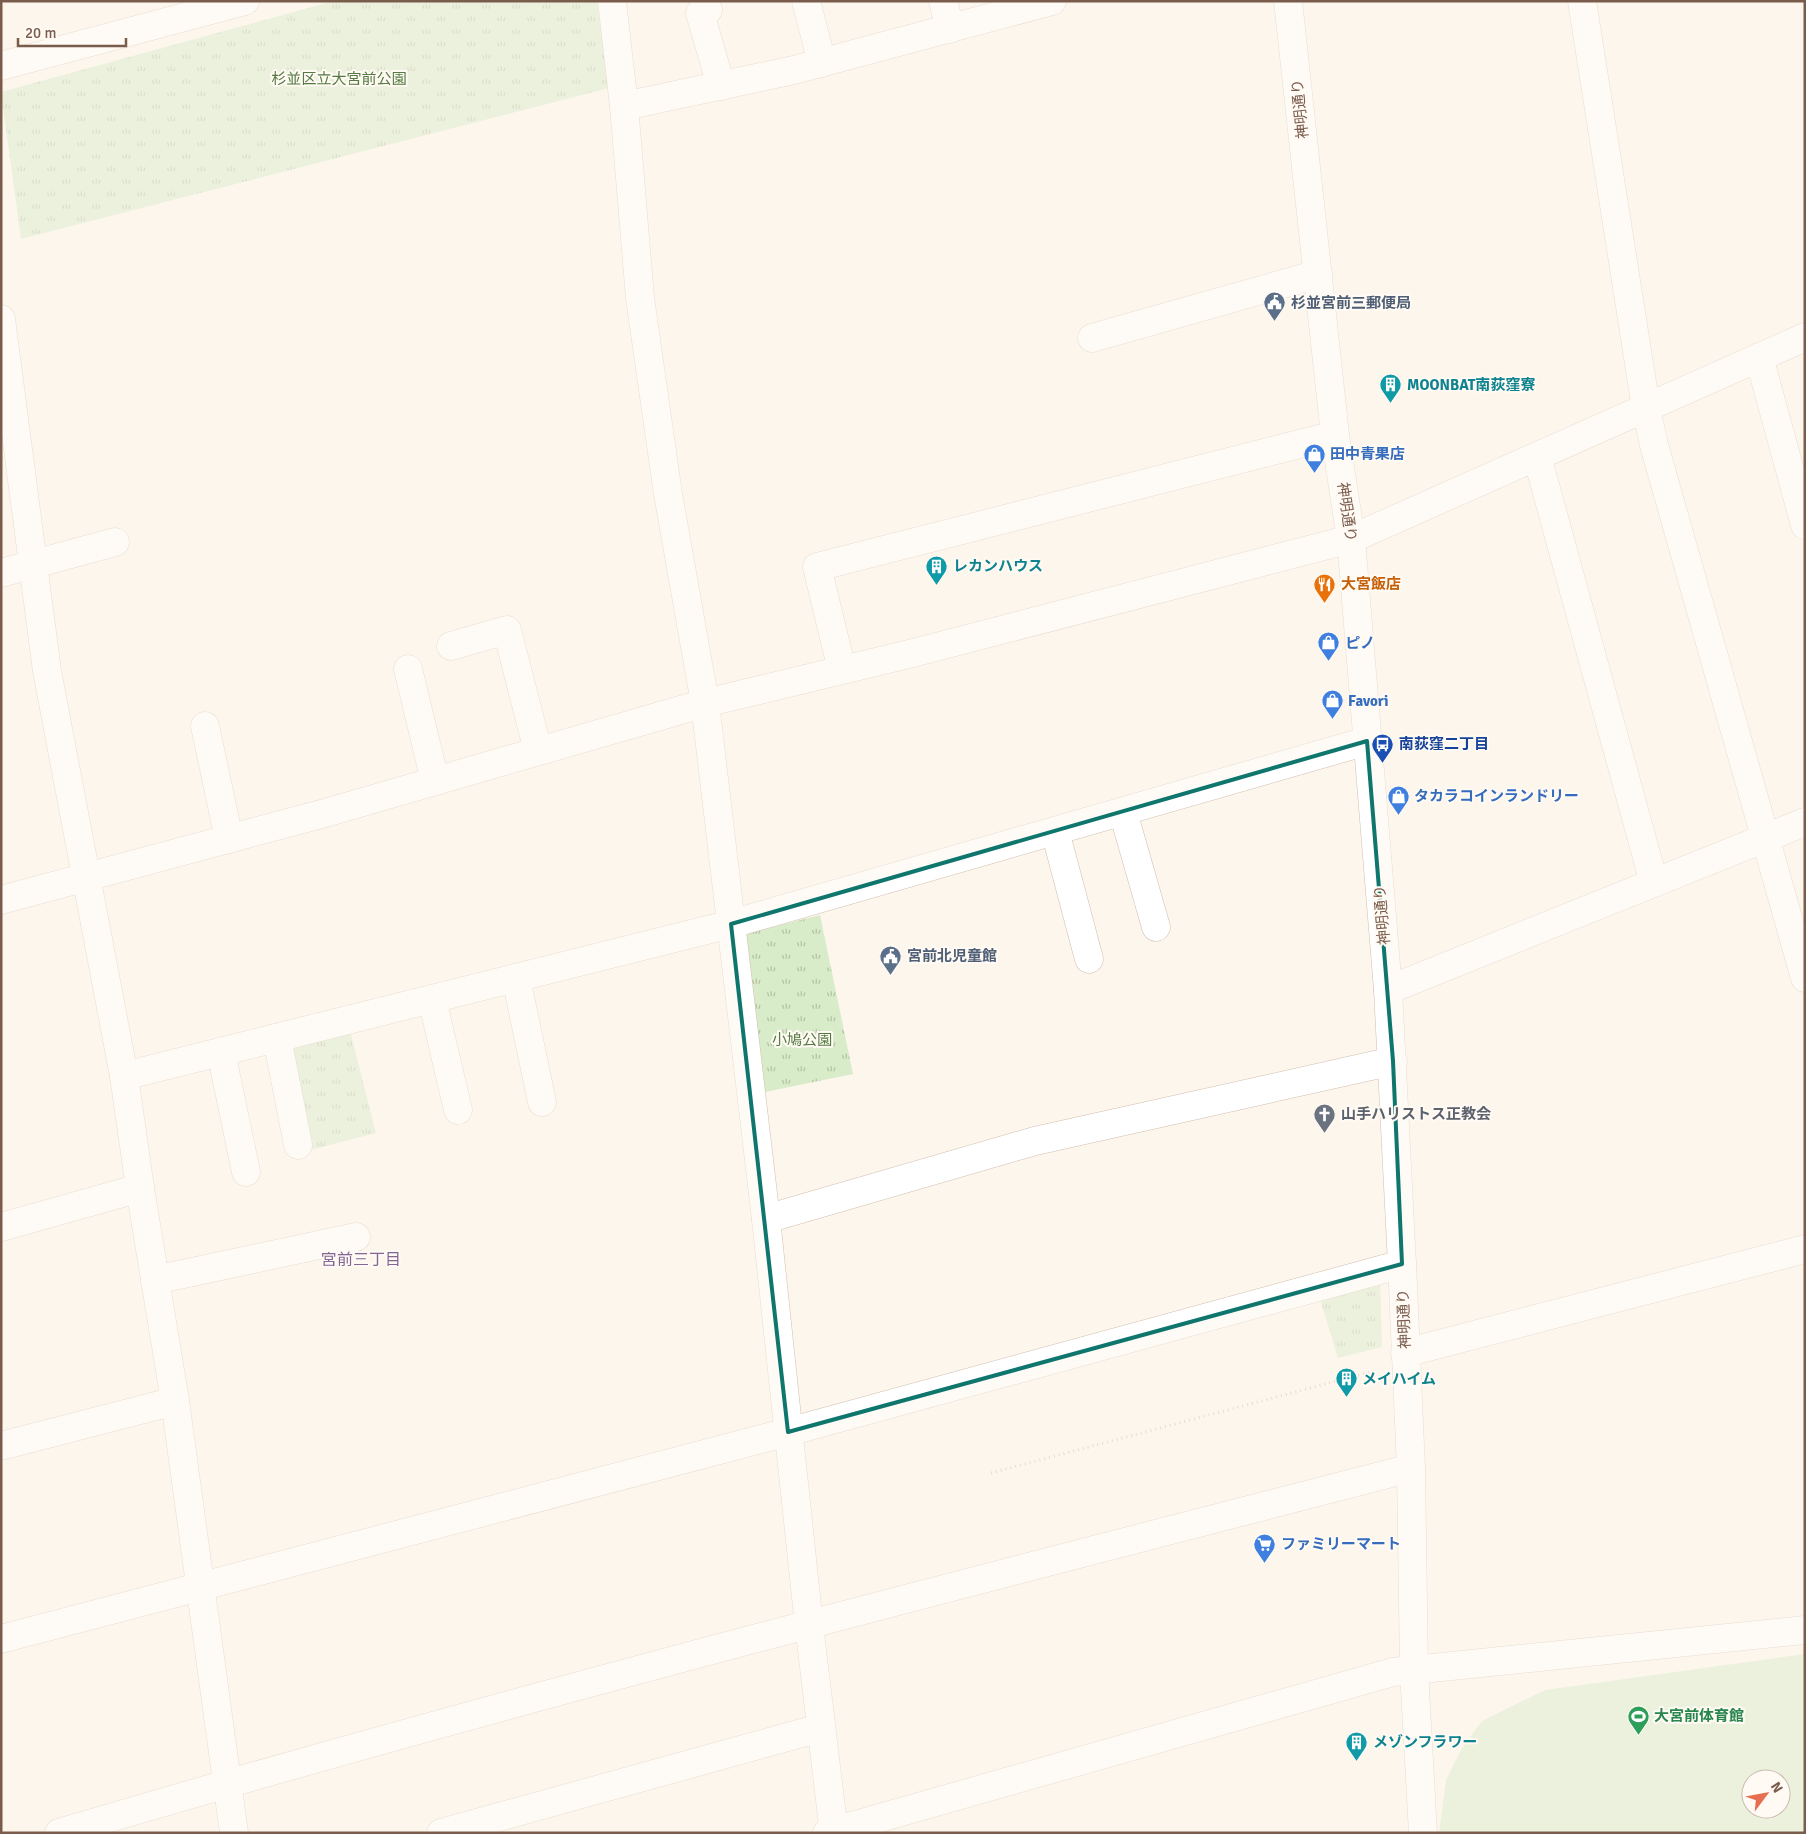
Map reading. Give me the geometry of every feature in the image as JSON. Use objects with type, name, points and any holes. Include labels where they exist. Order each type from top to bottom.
[{"type":"street","points":[[1,66],[245,1]]},
{"type":"street","points":[[612,1],[624,106],[640,298],[668,494],[705,703],[766,1219],[832,1832],[1384,1675],[1414,1670],[1805,1630]]},
{"type":"street","points":[[706,1],[708,10],[700,13],[721,86]]},
{"type":"street","points":[[806,1],[822,63]]},
{"type":"street","points":[[943,1],[950,29]]},
{"type":"street","points":[[624,106],[822,63],[1052,1]]},
{"type":"street","name":"神明通り","points":[[1288,1],[1335,435],[1351,539],[1388,990],[1406,1353],[1414,1670],[1424,1833]]},
{"type":"street","points":[[1582,1],[1646,408],[1654,445],[1805,978]]},
{"type":"street","points":[[1092,338],[1318,274]]},
{"type":"street","points":[[1,319],[47,671],[124,1076],[140,1188],[175,1401],[234,1833]]},
{"type":"street","points":[[1,900],[229,839],[705,703],[909,654],[1351,539],[1805,337]]},
{"type":"street","points":[[1759,357],[1805,525]]},
{"type":"street","points":[[842,670],[817,567],[1335,435]]},
{"type":"street","points":[[1538,456],[1654,883]]},
{"type":"street","points":[[1,573],[115,542]]},
{"type":"street","points":[[451,646],[507,630],[538,751]]},
{"type":"street","points":[[408,669],[435,781]]},
{"type":"street","points":[[204,726],[229,839]]},
{"type":"street","points":[[124,1076],[731,924],[1367,742]]},
{"type":"street","points":[[1123,812],[1156,927]]},
{"type":"street","points":[[1388,990],[1805,822]]},
{"type":"street","points":[[1055,831],[1089,959]]},
{"type":"street","points":[[516,978],[542,1102]]},
{"type":"street","points":[[432,999],[458,1110]]},
{"type":"street","points":[[277,1038],[298,1145]]},
{"type":"street","points":[[221,1052],[246,1172]]},
{"type":"street","points":[[766,1219],[1036,1141],[1393,1061]]},
{"type":"street","points":[[1,1227],[140,1188]]},
{"type":"street","points":[[155,1280],[356,1237]]},
{"type":"street","points":[[1406,1353],[1805,1249]]},
{"type":"street","points":[[1,1639],[788,1432],[1402,1264]]},
{"type":"street","points":[[1,1446],[175,1401]]},
{"type":"street","points":[[59,1833],[226,1783],[809,1625],[1410,1468]]},
{"type":"street","points":[[441,1833],[820,1728]]},
{"type":"path","points":[[991,1473],[1380,1370]]},
{"type":"highlighted area","points":[[1367,741],[1393,1061],[1402,1264],[788,1432],[731,924]]},
{"type":"green space","name":"杉並区立大宮前公園","points":[[334,1],[597,1],[609,88],[21,239],[1,92]]},
{"type":"green space","name":"小鳩公園","points":[[820,915],[853,1074],[765,1092],[745,934]]},
{"type":"green space","points":[[349,1027],[376,1133],[307,1151],[287,1042]]},
{"type":"green space","points":[[1380,1280],[1382,1347],[1338,1358],[1319,1296]]},
{"type":"green space","name":"大宮前体育館","points":[[1805,1654],[1805,1833],[1439,1833],[1446,1780],[1462,1748],[1482,1721],[1545,1690]]},
{"type":"place","name":"杉並宮前三郵便局","points":[[1275,322]]},
{"type":"place","name":"MOONBAT南荻窪寮","points":[[1391,404]]},
{"type":"place","name":"田中青果店","points":[[1314,473]]},
{"type":"place","name":"レカンハウス","points":[[937,585]]},
{"type":"place","name":"大宮飯店","points":[[1325,603]]},
{"type":"place","name":"ピノ","points":[[1329,662]]},
{"type":"place","name":"Favori","points":[[1332,720]]},
{"type":"place","name":"南荻窪二丁目","points":[[1383,763]]},
{"type":"place","name":"タカラコインランドリー","points":[[1398,815]]},
{"type":"place","name":"宮前北児童館","points":[[891,975]]},
{"type":"place","name":"山手ハリストス正教会","points":[[1325,1133]]},
{"type":"place","name":"メイハイム","points":[[1346,1398]]},
{"type":"place","name":"ファミリーマート","points":[[1265,1563]]},
{"type":"place","name":"大宮前体育館","points":[[1638,1735]]},
{"type":"place","name":"メゾンフラワー","points":[[1357,1761]]},
{"type":"district","name":"宮前三丁目","points":[[361,1259]]}]
